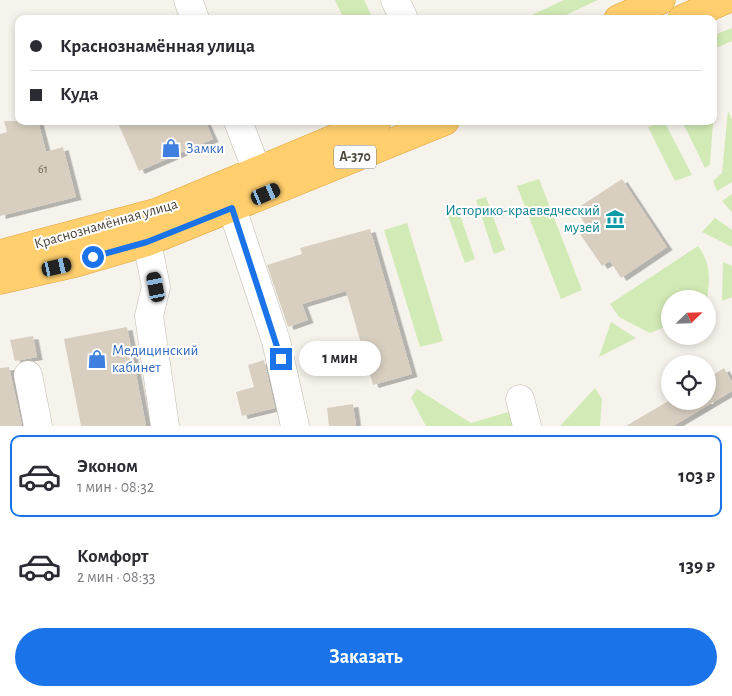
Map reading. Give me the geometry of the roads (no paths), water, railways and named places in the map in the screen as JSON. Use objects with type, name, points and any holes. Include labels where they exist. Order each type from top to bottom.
[{"type":"highway","points":[[627,15],[661,0]]},
{"type":"highway","points":[[691,15],[726,0]]},
{"type":"highway","name":"Краснознамённая улица","points":[[0,254],[158,212],[367,125]]},
{"type":"highway","name":"Краснознамённая улица","points":[[0,280],[76,262],[147,242],[435,125]]},
{"type":"street","points":[[188,0],[194,15]]},
{"type":"street","points":[[395,0],[402,15]]},
{"type":"street","points":[[246,127],[258,170]]},
{"type":"street","points":[[232,208],[276,341],[296,426]]},
{"type":"street","points":[[147,242],[156,287],[149,316],[165,426]]},
{"type":"street","points":[[28,375],[38,426]]},
{"type":"street","points":[[520,399],[528,426]]},
{"type":"place","name":"Замки","points":[[171,148]]},
{"type":"place","name":"Историко-краеведческий музей","points":[[615,219]]},
{"type":"place","name":"Медицинский кабинет","points":[[97,359]]}]
